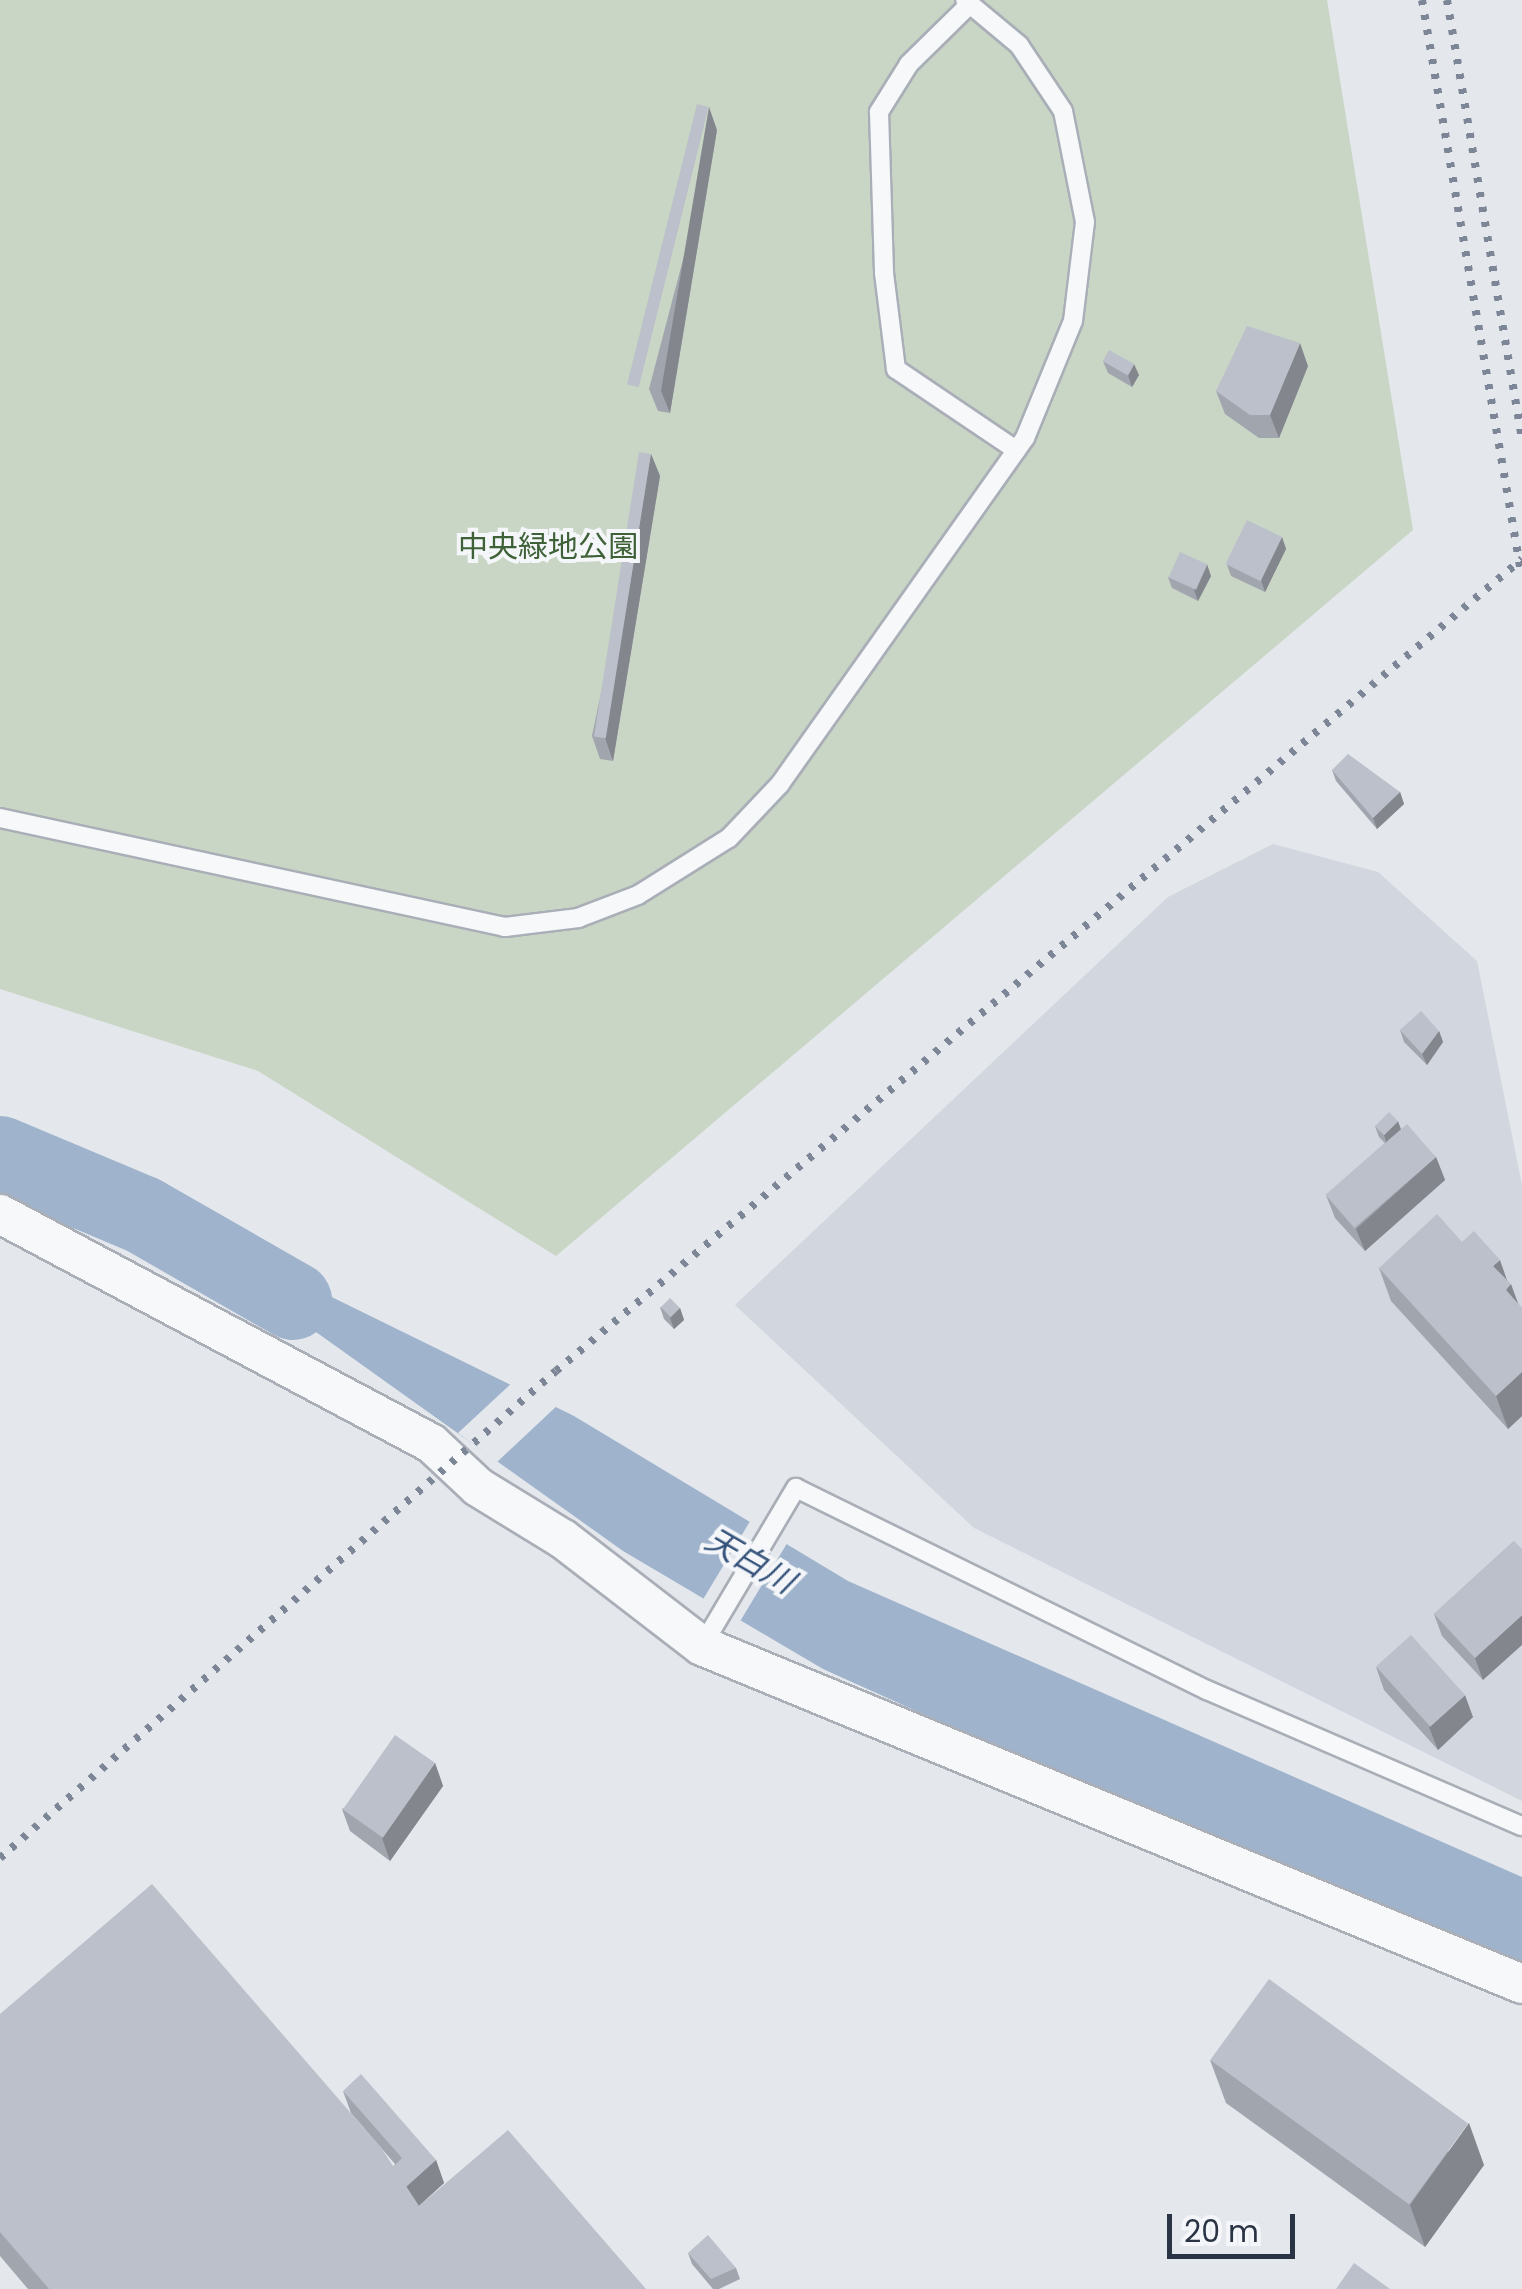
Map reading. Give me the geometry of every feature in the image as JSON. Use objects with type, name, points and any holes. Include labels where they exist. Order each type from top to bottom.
[{"type":"street","points":[[0,1214],[431,1443],[478,1488],[563,1539],[707,1638],[1522,1984]]},
{"type":"street","points":[[1473,1966],[1522,2010]]},
{"type":"lane","points":[[0,818],[505,926],[578,918],[687,868],[754,811],[1016,450],[1061,364],[1085,222],[1063,110],[1019,46],[967,2],[909,64],[879,112],[884,273],[896,370],[1016,450]]},
{"type":"lane","points":[[707,1638],[796,1488],[1207,1690],[1522,1826]]},
{"type":"shaded area","points":[[1273,844],[1378,872],[1477,961],[1522,1185],[1522,1801],[974,1528],[735,1305],[1168,897]]},
{"type":"green space","name":"中央緑地公園","points":[[0,0],[1327,0],[1413,530],[556,1256],[258,1071],[0,989]]},
{"type":"water","points":[[124,1195],[574,1416],[848,1581],[1522,1877],[1522,1967],[1214,1845],[823,1669],[623,1551]]},
{"type":"pier","points":[[514,1381],[560,1403],[497,1462],[458,1433]]},
{"type":"pier","points":[[752,1518],[789,1540],[738,1625],[701,1603]]},
{"type":"building","points":[[697,104],[709,107],[639,387],[627,384]]},
{"type":"building","points":[[1247,326],[1300,343],[1270,415],[1250,415],[1216,391]]},
{"type":"building","points":[[1109,350],[1134,364],[1128,375],[1103,361]]},
{"type":"building","points":[[639,452],[651,454],[606,738],[594,736]]},
{"type":"building","points":[[1247,520],[1282,537],[1261,581],[1226,564]]},
{"type":"building","points":[[1180,552],[1207,564],[1196,590],[1169,578]]},
{"type":"building","points":[[1348,754],[1400,792],[1373,818],[1332,770]]},
{"type":"building","points":[[1421,1011],[1439,1031],[1422,1054],[1400,1030]]},
{"type":"building","points":[[1389,1112],[1398,1121],[1384,1135],[1375,1126]]},
{"type":"building","points":[[1407,1124],[1436,1157],[1354,1228],[1325,1195]]},
{"type":"building","points":[[1437,1214],[1462,1242],[1474,1231],[1500,1260],[1493,1266],[1511,1284],[1506,1290],[1522,1308],[1522,1372],[1496,1396],[1379,1268]]},
{"type":"building","points":[[670,1298],[680,1308],[671,1317],[661,1307]]},
{"type":"building","points":[[1514,1541],[1522,1549],[1522,1615],[1475,1658],[1434,1614]]},
{"type":"building","points":[[1411,1635],[1465,1695],[1430,1727],[1376,1666]]},
{"type":"building","points":[[395,1735],[435,1763],[383,1838],[343,1810]]},
{"type":"building","points":[[152,1884],[382,2149],[419,2206],[508,2130],[646,2289],[49,2289],[0,2232],[0,2014]]},
{"type":"building","points":[[1269,1979],[1468,2124],[1409,2204],[1210,2060]]},
{"type":"building","points":[[361,2074],[436,2160],[406,2187],[393,2167],[402,2158],[343,2091]]},
{"type":"building","points":[[708,2235],[736,2268],[711,2279],[688,2253]]},
{"type":"building","points":[[1354,2263],[1390,2289],[1336,2289]]},
{"type":"waterway","name":"天白川","points":[[0,1155],[143,1215],[293,1301]]},
{"type":"railway","points":[[1422,0],[1521,572]]},
{"type":"railway","points":[[1447,0],[1522,441]]},
{"type":"railway","points":[[0,1858],[556,1371],[1522,559]]}]
